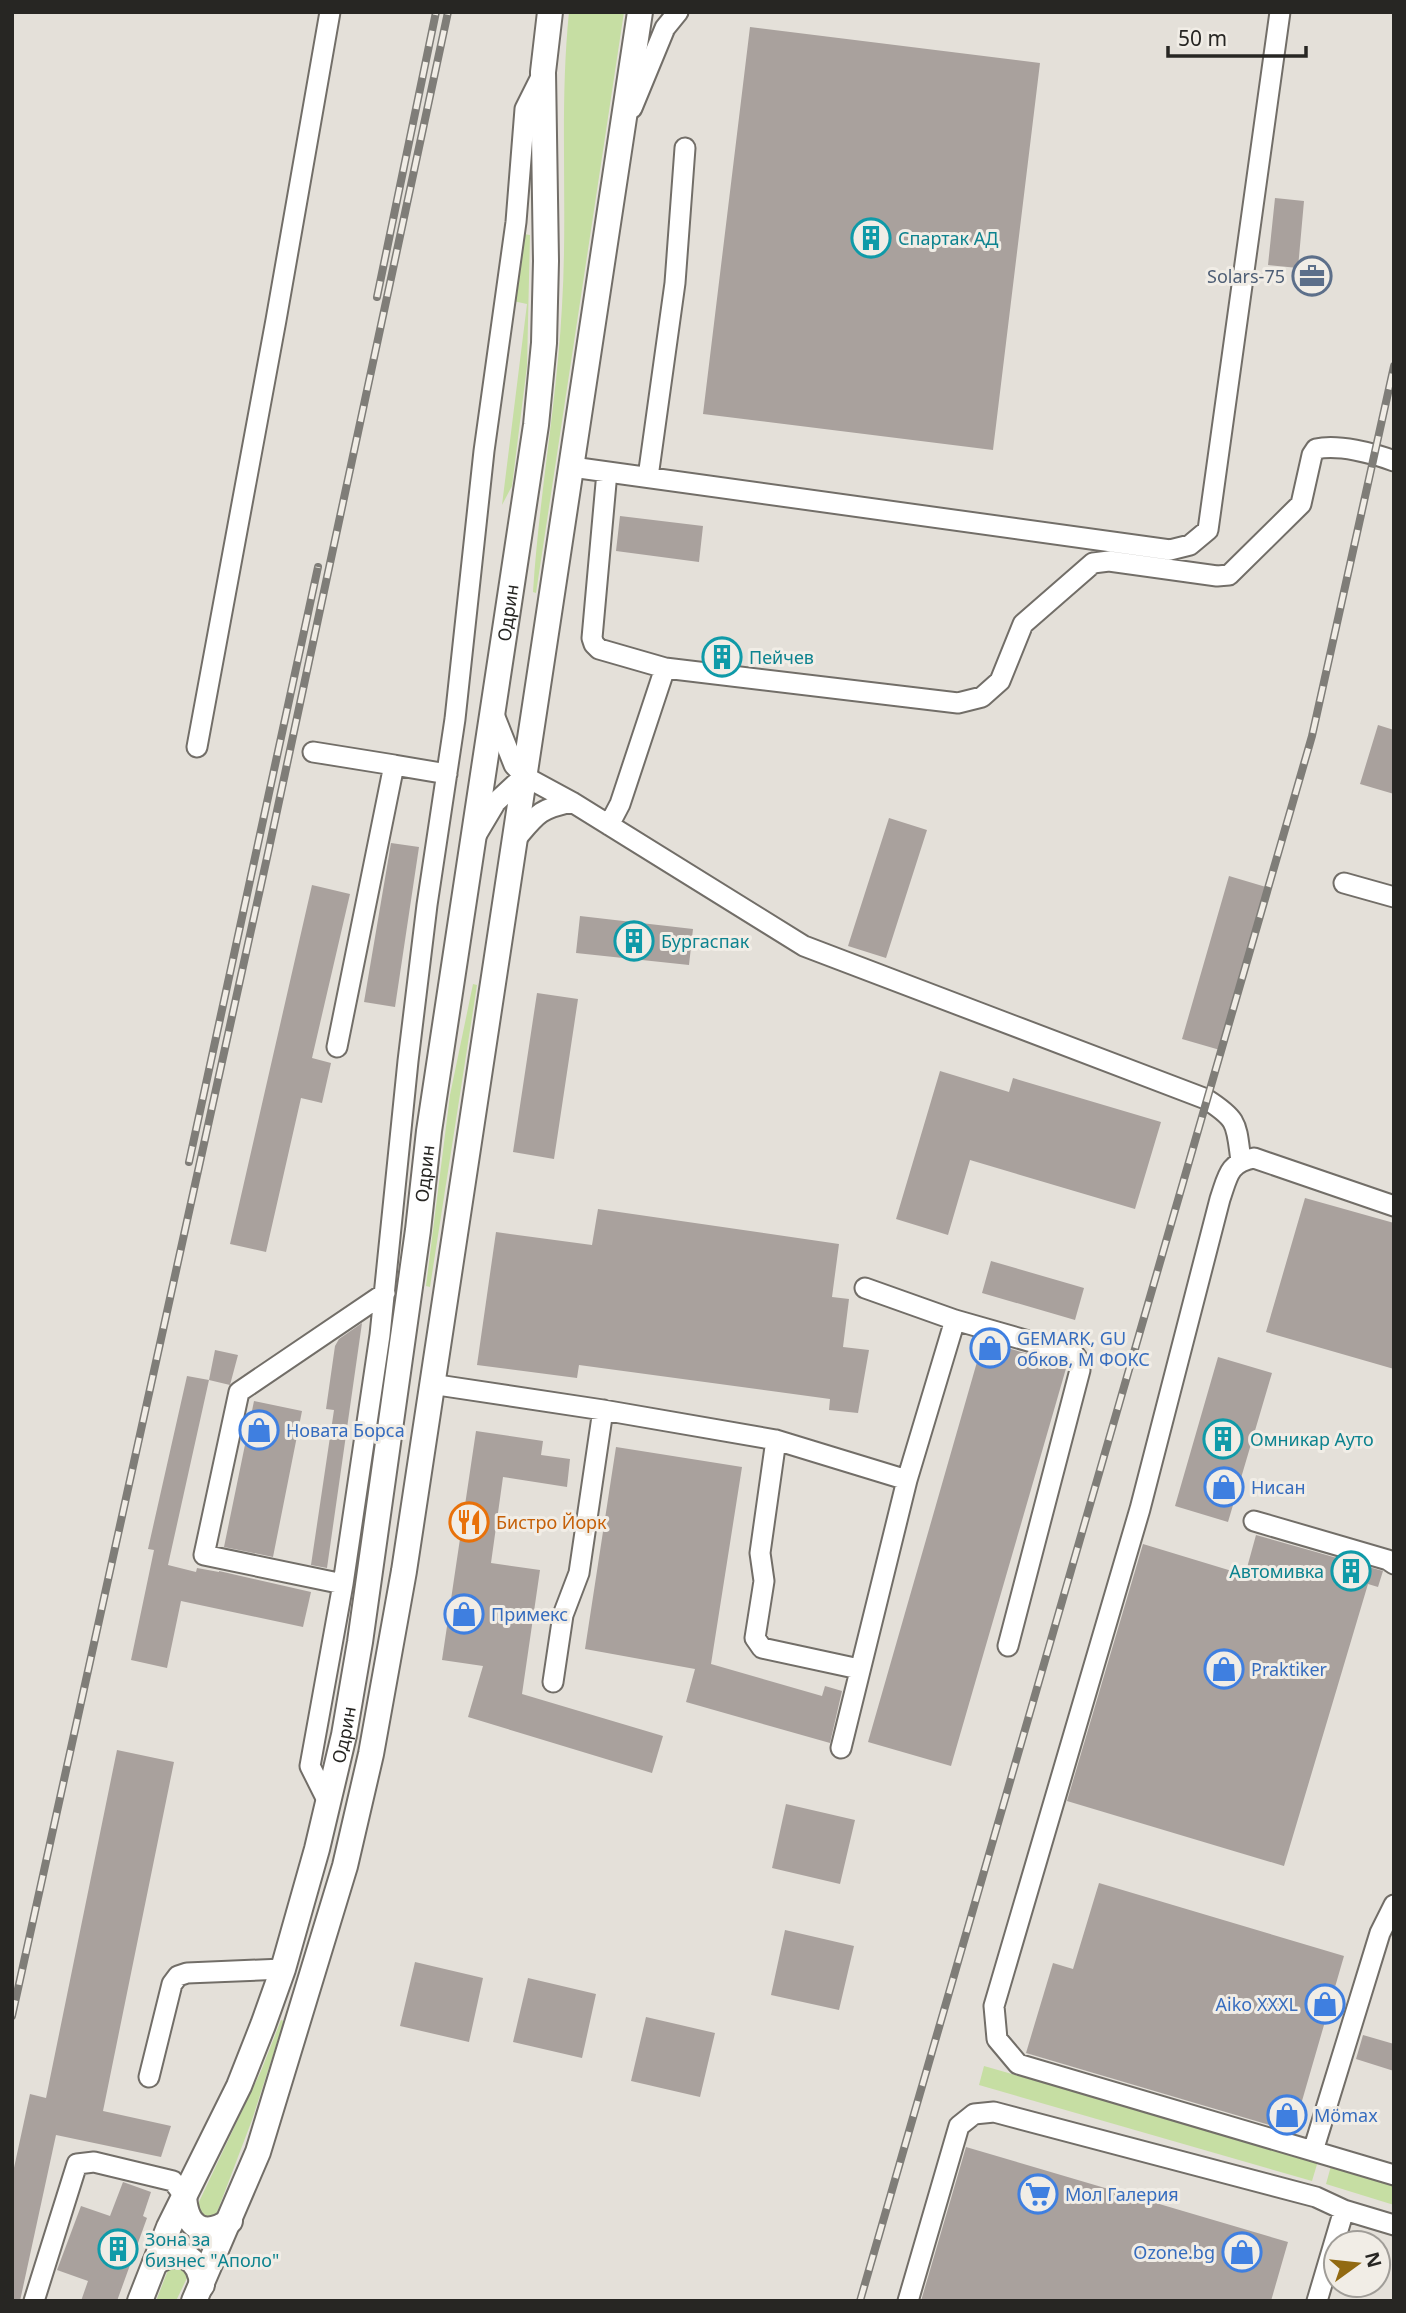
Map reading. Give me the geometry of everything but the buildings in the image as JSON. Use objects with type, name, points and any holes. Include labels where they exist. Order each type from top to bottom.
[{"type":"main road","name":"Одрин","points":[[140,2301],[169,2227],[239,2086],[283,1969],[317,1849],[344,1735],[360,1643],[418,1230],[429,1131],[536,425],[544,342],[546,261],[543,72],[550,12]]},
{"type":"main road","name":"Одрин","points":[[198,2293],[258,2152],[280,2084],[345,1866],[387,1674],[640,12]]},
{"type":"main road","points":[[418,1230],[424,1263],[413,1356],[431,1384]]},
{"type":"main road","points":[[184,2196],[185,2212],[198,2227],[218,2229],[230,2221]]},
{"type":"main road","points":[[155,2263],[176,2254],[187,2257],[201,2273],[198,2293]]},
{"type":"street","points":[[197,747],[330,12]]},
{"type":"street","points":[[624,128],[665,28],[678,12]]},
{"type":"street","points":[[572,467],[1170,550],[1190,545],[1208,530],[1280,12]]},
{"type":"street","points":[[328,1802],[310,1766],[343,1584],[380,1335],[408,1061],[447,774],[484,451],[516,222],[525,109],[543,72]]},
{"type":"street","points":[[648,477],[675,284],[685,148]]},
{"type":"street","points":[[607,472],[592,638],[600,649],[665,668],[958,703],[982,697],[1000,681],[1023,624],[1093,563],[1109,561],[1217,576],[1229,575],[1301,504],[1312,455],[1316,449],[1325,447],[1376,454],[1394,461]]},
{"type":"street","points":[[610,825],[620,804],[665,668]]},
{"type":"street","points":[[493,710],[514,765],[524,776],[610,825],[804,946],[1206,1099],[1224,1110],[1236,1126],[1241,1161]]},
{"type":"street","points":[[313,752],[447,774]]},
{"type":"street","points":[[338,1048],[394,765]]},
{"type":"street","points":[[473,841],[496,802],[509,787],[524,776]]},
{"type":"street","points":[[516,839],[537,815],[549,807],[572,802]]},
{"type":"street","points":[[1344,883],[1394,897]]},
{"type":"street","points":[[1394,1206],[1254,1158],[1241,1161],[1230,1169],[1140,1510],[994,2006],[997,2039],[1018,2064],[1394,2175]]},
{"type":"street","points":[[865,1288],[955,1320],[1074,1354],[1079,1362],[1080,1370],[1008,1646]]},
{"type":"street","points":[[343,1584],[204,1555],[239,1392],[385,1293]]},
{"type":"street","points":[[841,1748],[907,1480],[955,1320]]},
{"type":"street","points":[[431,1384],[776,1440],[907,1480]]},
{"type":"street","points":[[553,1682],[563,1615],[579,1573],[603,1410]]},
{"type":"street","points":[[776,1440],[760,1553],[764,1581],[755,1638],[762,1648],[859,1670]]},
{"type":"street","points":[[1254,1521],[1394,1564]]},
{"type":"street","points":[[1313,2151],[1380,1933],[1394,1905]]},
{"type":"street","points":[[149,2077],[172,1984],[178,1976],[187,1973],[283,1969]]},
{"type":"street","points":[[908,2301],[959,2126],[974,2114],[994,2112],[1316,2197],[1344,2210],[1394,2224]]},
{"type":"street","points":[[34,2301],[77,2164],[94,2162],[173,2180],[184,2196]]},
{"type":"street","points":[[1317,2301],[1344,2210]]},
{"type":"green space","points":[[569,12],[624,12],[536,593],[533,592],[536,556],[562,306],[565,86]]},
{"type":"green space","points":[[524,234],[530,235],[527,366],[512,486],[502,505],[527,304],[513,301]]},
{"type":"green space","points":[[473,984],[477,985],[430,1287],[426,1286],[450,1095]]},
{"type":"green space","points":[[281,2020],[284,2021],[252,2120],[216,2215],[203,2218],[197,2206],[261,2071]]},
{"type":"green space","points":[[984,2066],[1318,2161],[1312,2181],[979,2085]]},
{"type":"green space","points":[[1331,2166],[1394,2186],[1394,2205],[1326,2184]]},
{"type":"green space","points":[[180,2266],[187,2273],[187,2278],[176,2301],[156,2301],[168,2270]]},
{"type":"railway","points":[[377,297],[436,12]]},
{"type":"railway","points":[[12,2016],[268,853],[448,12]]},
{"type":"railway","points":[[860,2301],[1312,736],[1394,366]]},
{"type":"railway","points":[[189,1162],[318,567]]},
{"type":"place","name":"Спартак АД","points":[[871,238]]},
{"type":"place","name":"Solars-75","points":[[1312,276]]},
{"type":"place","name":"Пейчев","points":[[722,657]]},
{"type":"place","name":"Бургаспак","points":[[634,941]]},
{"type":"place","name":"GEMARK, GU обков, М ФОКС","points":[[990,1348]]},
{"type":"place","name":"Новата Борса","points":[[259,1430]]},
{"type":"place","name":"Омникар Ауто","points":[[1223,1439]]},
{"type":"place","name":"Нисан","points":[[1224,1487]]},
{"type":"place","name":"Бистро Йорк","points":[[469,1522]]},
{"type":"place","name":"Автомивка","points":[[1351,1571]]},
{"type":"place","name":"Примекс","points":[[464,1614]]},
{"type":"place","name":"Praktiker","points":[[1224,1669]]},
{"type":"place","name":"Aiko XXXL","points":[[1325,2004]]},
{"type":"place","name":"Mömax","points":[[1287,2115]]},
{"type":"place","name":"Мол Галерия","points":[[1038,2194]]},
{"type":"place","name":"Зона за бизнес \"Aполо\"","points":[[118,2249]]},
{"type":"place","name":"Ozone.bg","points":[[1242,2252]]}]
